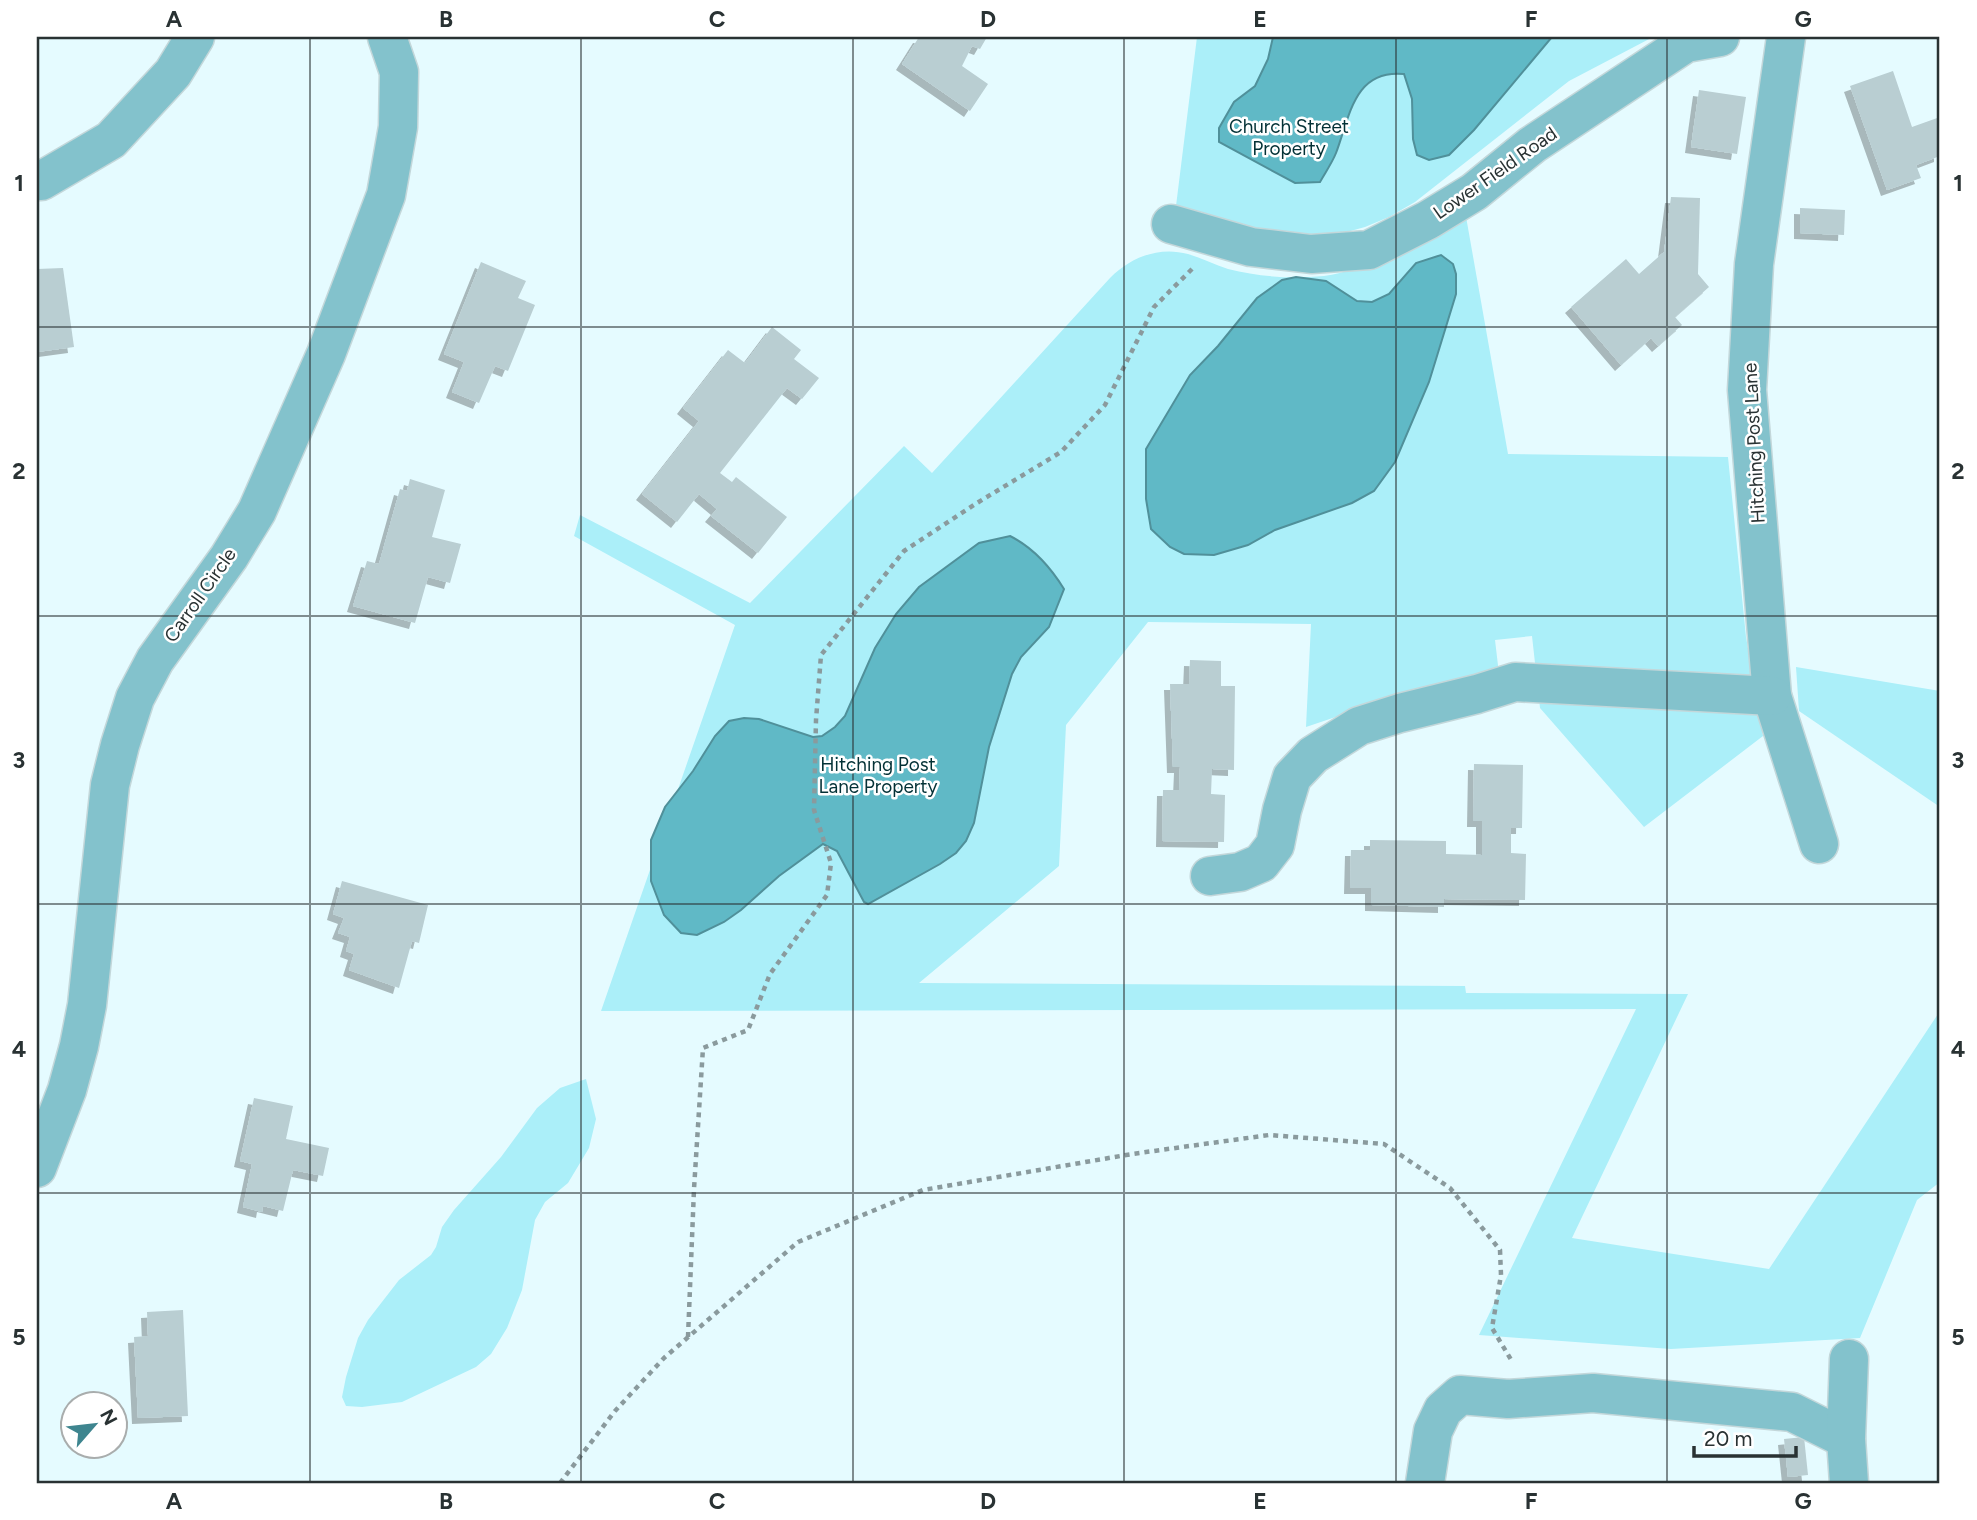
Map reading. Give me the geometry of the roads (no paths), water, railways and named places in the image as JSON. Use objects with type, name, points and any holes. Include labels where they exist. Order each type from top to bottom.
[{"type":"street","points":[[37,181],[111,140],[173,74],[195,37]]},
{"type":"street","name":"Carroll Circle","points":[[37,1168],[79,1046],[87,1005],[91,943],[110,785],[120,745],[135,698],[155,660],[229,556],[257,511],[330,342],[386,195],[398,127],[399,72],[387,37]]},
{"type":"street","name":"Lower Field Road","points":[[1171,224],[1251,247],[1311,254],[1369,250],[1428,220],[1474,192],[1532,145],[1686,43],[1720,37]]},
{"type":"street","name":"Hitching Post Lane","points":[[1786,37],[1754,264],[1747,390],[1772,696],[1819,845]]},
{"type":"street","points":[[1210,876],[1240,872],[1261,863],[1275,845],[1292,777],[1313,755],[1359,726],[1399,713],[1515,682],[1772,696]]},
{"type":"street","points":[[1849,1359],[1846,1439],[1849,1483]]},
{"type":"street","points":[[1425,1483],[1433,1431],[1443,1410],[1460,1395],[1508,1399],[1593,1393],[1792,1412],[1846,1439]]},
{"type":"park label","name":"Church Street Property","points":[[1289,137]]},
{"type":"park label","name":"Hitching Post Lane Property","points":[[878,775]]}]
